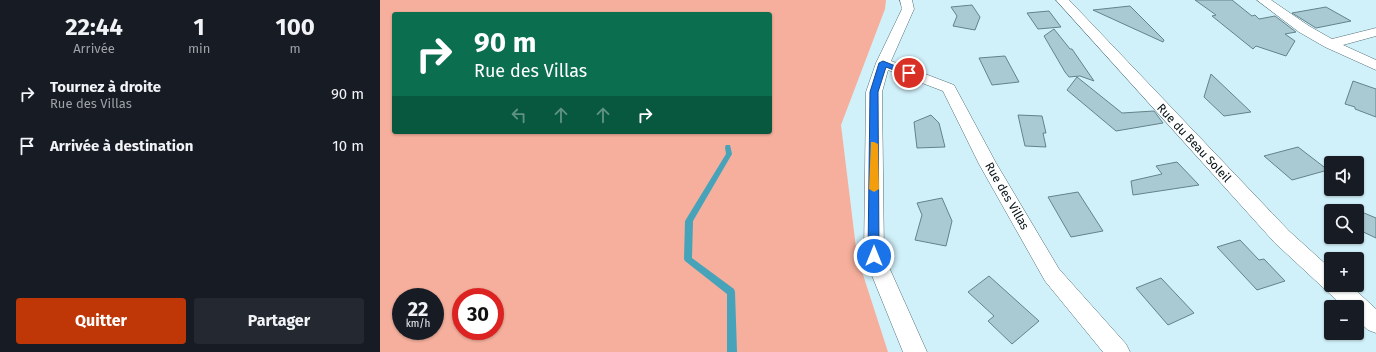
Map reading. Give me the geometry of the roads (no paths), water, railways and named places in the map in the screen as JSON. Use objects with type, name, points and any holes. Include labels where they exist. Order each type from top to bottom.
[{"type":"street","points":[[906,0],[908,9],[883,63],[874,92],[874,256],[915,352]]},
{"type":"street","name":"Rue du Beau Soleil","points":[[1062,0],[1282,237],[1324,276]]},
{"type":"street","points":[[1263,0],[1304,30],[1376,66]]},
{"type":"street","points":[[1330,44],[1376,32]]},
{"type":"street","name":"Rue des Villas","points":[[883,63],[949,88],[988,164],[1052,275],[1118,352]]},
{"type":"street","points":[[1343,292],[1376,323]]},
{"type":"waterway","points":[[728,147],[729,154],[689,221],[688,259],[731,292],[732,352]]}]
